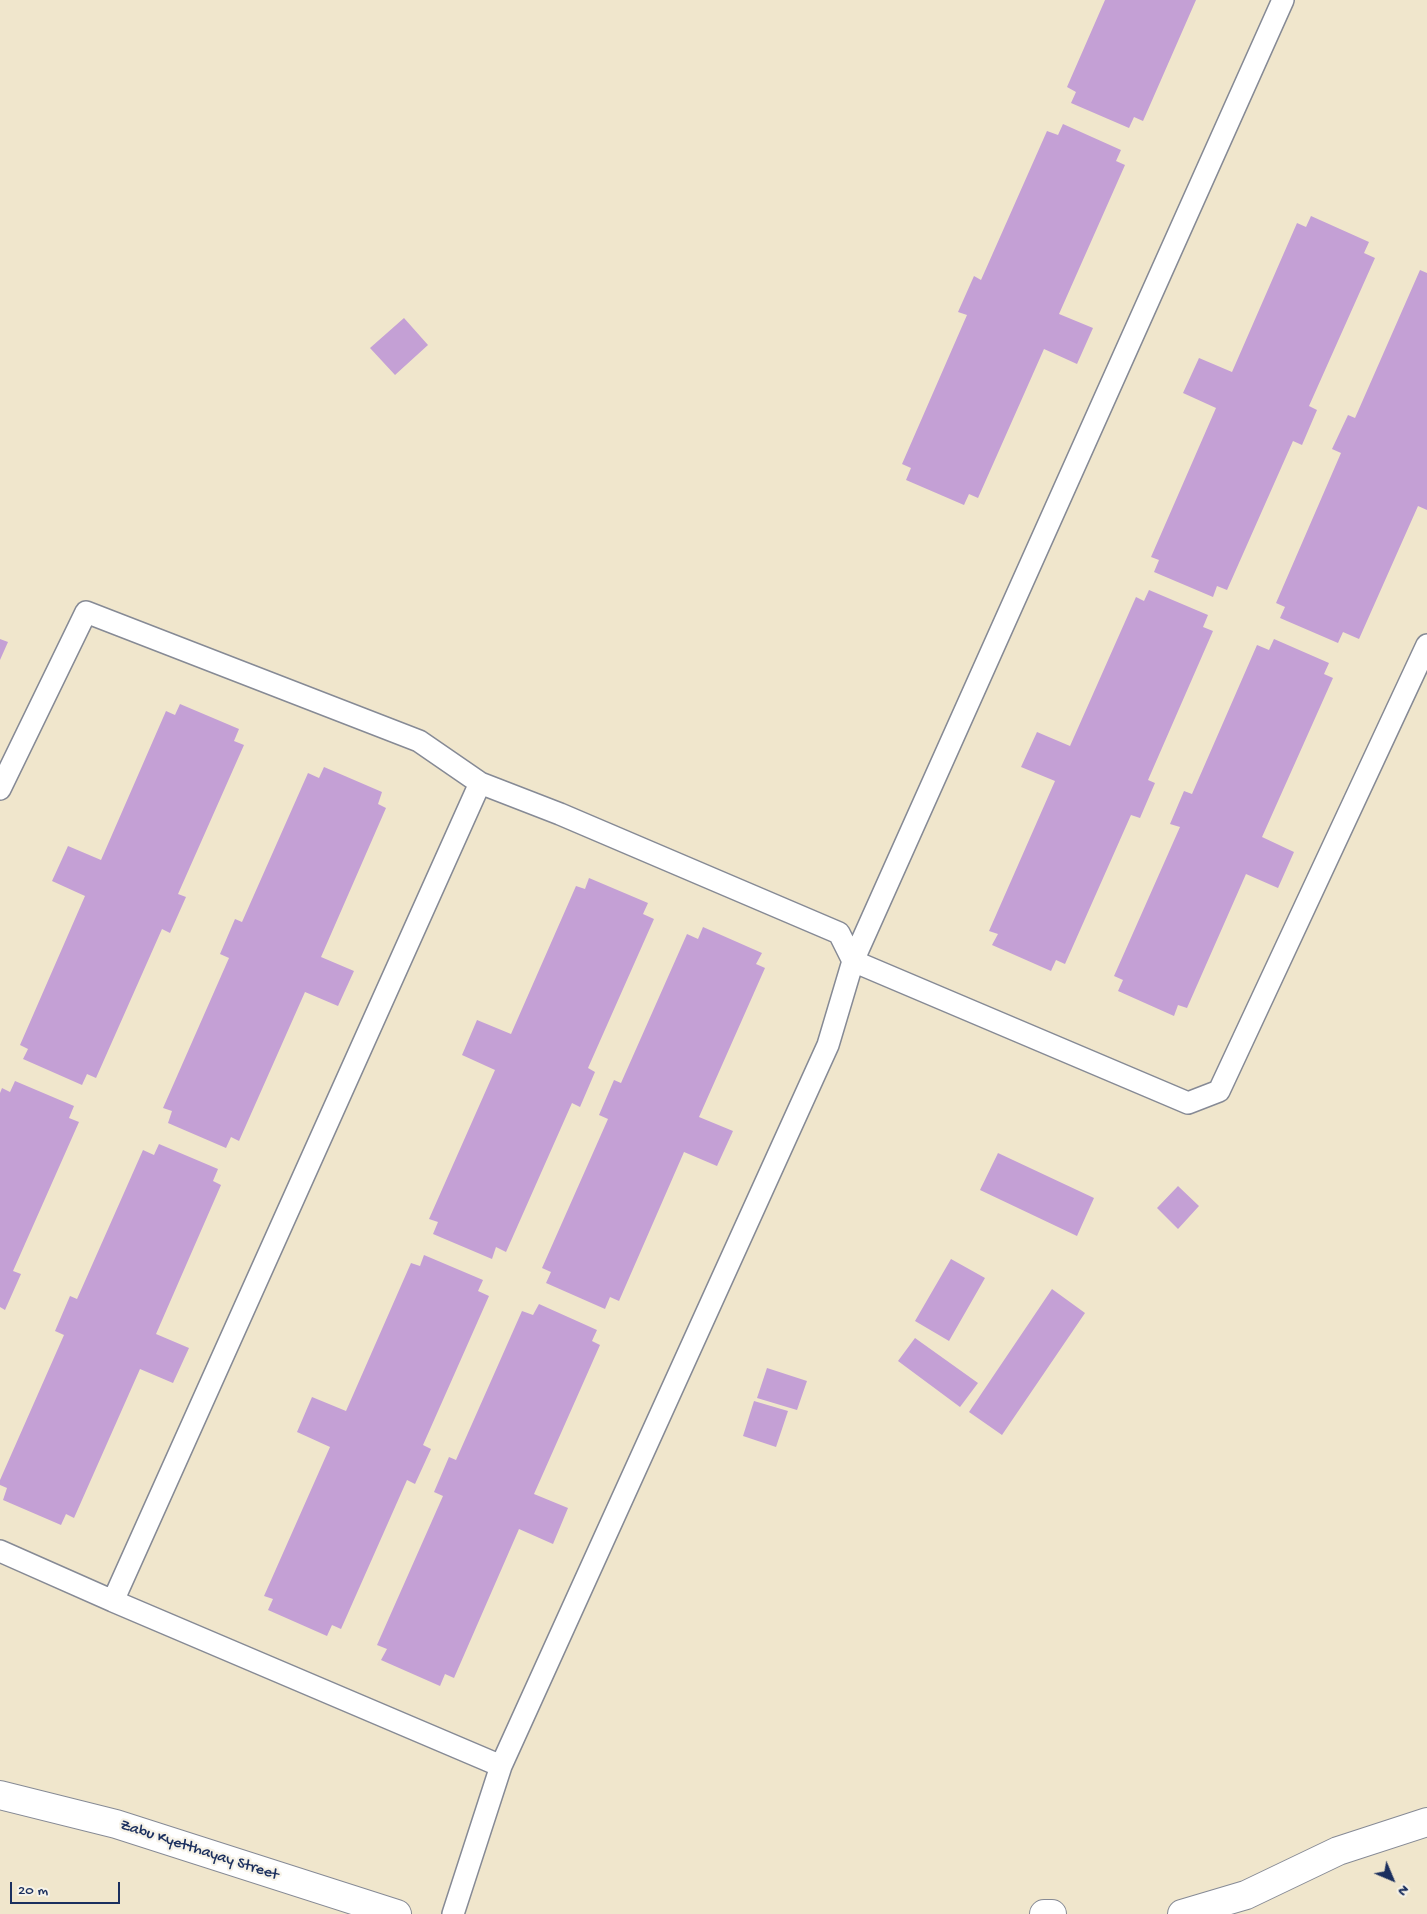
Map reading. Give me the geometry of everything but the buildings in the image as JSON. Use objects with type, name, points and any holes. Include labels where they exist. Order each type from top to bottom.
[{"type":"main road","name":"Zabu Kyetthayay Street","points":[[0,1794],[116,1824],[397,1914]]},
{"type":"main road","points":[[1182,1914],[1246,1894],[1338,1851],[1427,1822]]},
{"type":"main road","points":[[1044,1914],[1052,1914]]},
{"type":"lane","points":[[453,1914],[501,1766],[828,1045],[853,961],[1283,0]]},
{"type":"lane","points":[[0,789],[86,612],[419,741],[480,783],[560,814],[839,933],[853,961],[1188,1103],[1219,1092],[1427,645]]},
{"type":"lane","points":[[113,1601],[480,783]]},
{"type":"lane","points":[[0,1551],[501,1766]]}]
